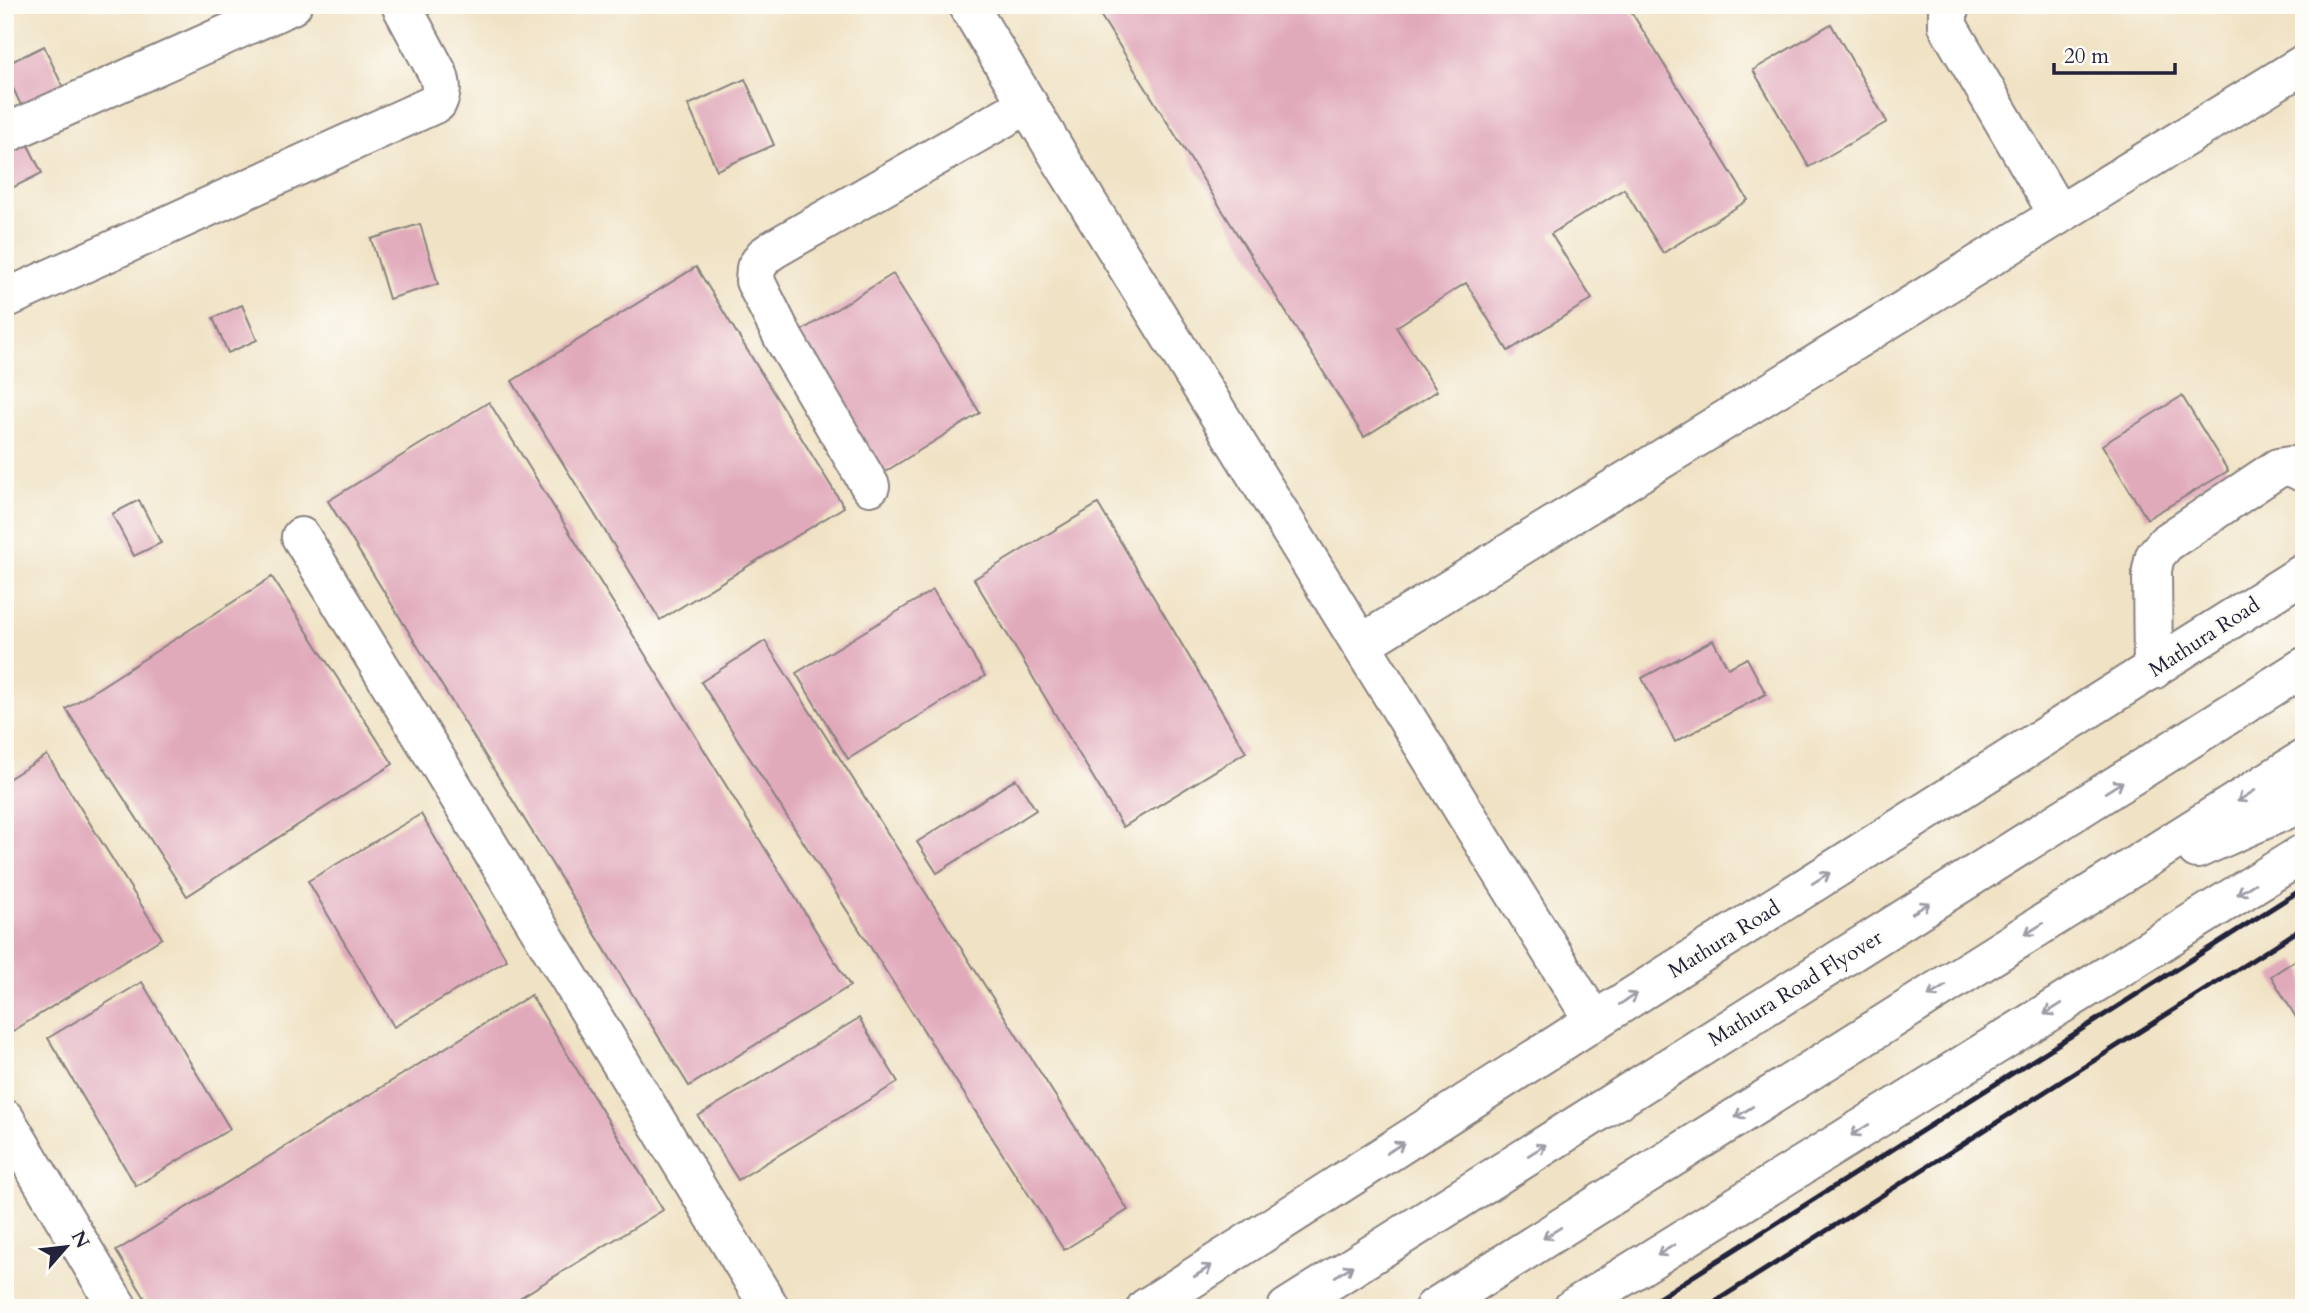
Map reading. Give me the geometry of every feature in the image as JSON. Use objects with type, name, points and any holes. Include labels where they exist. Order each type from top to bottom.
[{"type":"main road","points":[[5,134],[292,5]]},
{"type":"main road","points":[[5,299],[437,103],[441,94],[438,74],[401,5]]},
{"type":"main road","points":[[968,5],[1594,1021]]},
{"type":"main road","points":[[1948,5],[1948,26],[2058,214]]},
{"type":"main road","points":[[1361,644],[2304,64]]},
{"type":"main road","points":[[870,486],[784,340],[755,281],[757,268],[764,256],[774,249],[1028,104]]},
{"type":"main road","points":[[2153,670],[2152,570],[2155,556],[2166,543],[2278,468],[2290,466],[2304,473]]},
{"type":"main road","points":[[301,537],[770,1308]]},
{"type":"main road","name":"Mathura Road","points":[[1146,1308],[1594,1021],[2304,573]]},
{"type":"main road","name":"Mathura Road Flyover","points":[[1287,1308],[2304,667]]},
{"type":"main road","points":[[1434,1308],[2304,759]]},
{"type":"main road","points":[[2075,904],[2304,802]]},
{"type":"main road","points":[[1573,1308],[2304,853]]},
{"type":"main road","points":[[5,1119],[118,1308]]},
{"type":"building","points":[[1094,5],[1627,5],[1748,200],[1663,253],[1624,189],[1551,234],[1592,299],[1508,351],[1466,283],[1396,327],[1437,391],[1364,437]]},
{"type":"building","points":[[1831,24],[1887,122],[1809,167],[1753,70]]},
{"type":"building","points":[[44,46],[66,94],[25,114],[5,71],[5,65]]},
{"type":"building","points":[[745,79],[774,145],[717,170],[688,105]]},
{"type":"building","points":[[24,137],[42,173],[12,188],[5,175],[5,146]]},
{"type":"building","points":[[420,224],[438,284],[389,299],[371,239]]},
{"type":"building","points":[[696,267],[844,507],[660,620],[512,381]]},
{"type":"building","points":[[893,274],[980,413],[875,478],[788,339]]},
{"type":"building","points":[[242,305],[257,340],[228,353],[213,318]]},
{"type":"building","points":[[2182,396],[2228,471],[2147,519],[2102,445]]},
{"type":"building","points":[[489,402],[850,986],[689,1086],[328,501]]},
{"type":"building","points":[[139,500],[161,543],[134,556],[112,514]]},
{"type":"building","points":[[1098,504],[1246,752],[1123,827],[974,579]]},
{"type":"building","points":[[272,577],[393,764],[187,896],[66,709]]},
{"type":"building","points":[[933,590],[985,676],[848,759],[796,673]]},
{"type":"building","points":[[1713,640],[1728,668],[1747,658],[1766,694],[1675,742],[1642,678]]},
{"type":"building","points":[[765,641],[1128,1210],[1064,1250],[701,682]]},
{"type":"building","points":[[47,755],[162,938],[5,1036],[5,781]]},
{"type":"building","points":[[1016,779],[1036,810],[937,873],[917,842]]},
{"type":"building","points":[[421,814],[507,960],[394,1027],[308,881]]},
{"type":"building","points":[[2296,960],[2304,973],[2304,1022],[2300,1024],[2271,976]]},
{"type":"building","points":[[142,982],[230,1129],[136,1186],[48,1038]]},
{"type":"building","points":[[531,995],[663,1210],[503,1308],[151,1308],[116,1251]]},
{"type":"building","points":[[859,1018],[898,1082],[738,1180],[698,1116]]},
{"type":"railway","points":[[1643,1308],[2304,888]]},
{"type":"railway","points":[[1705,1308],[2304,927]]}]
